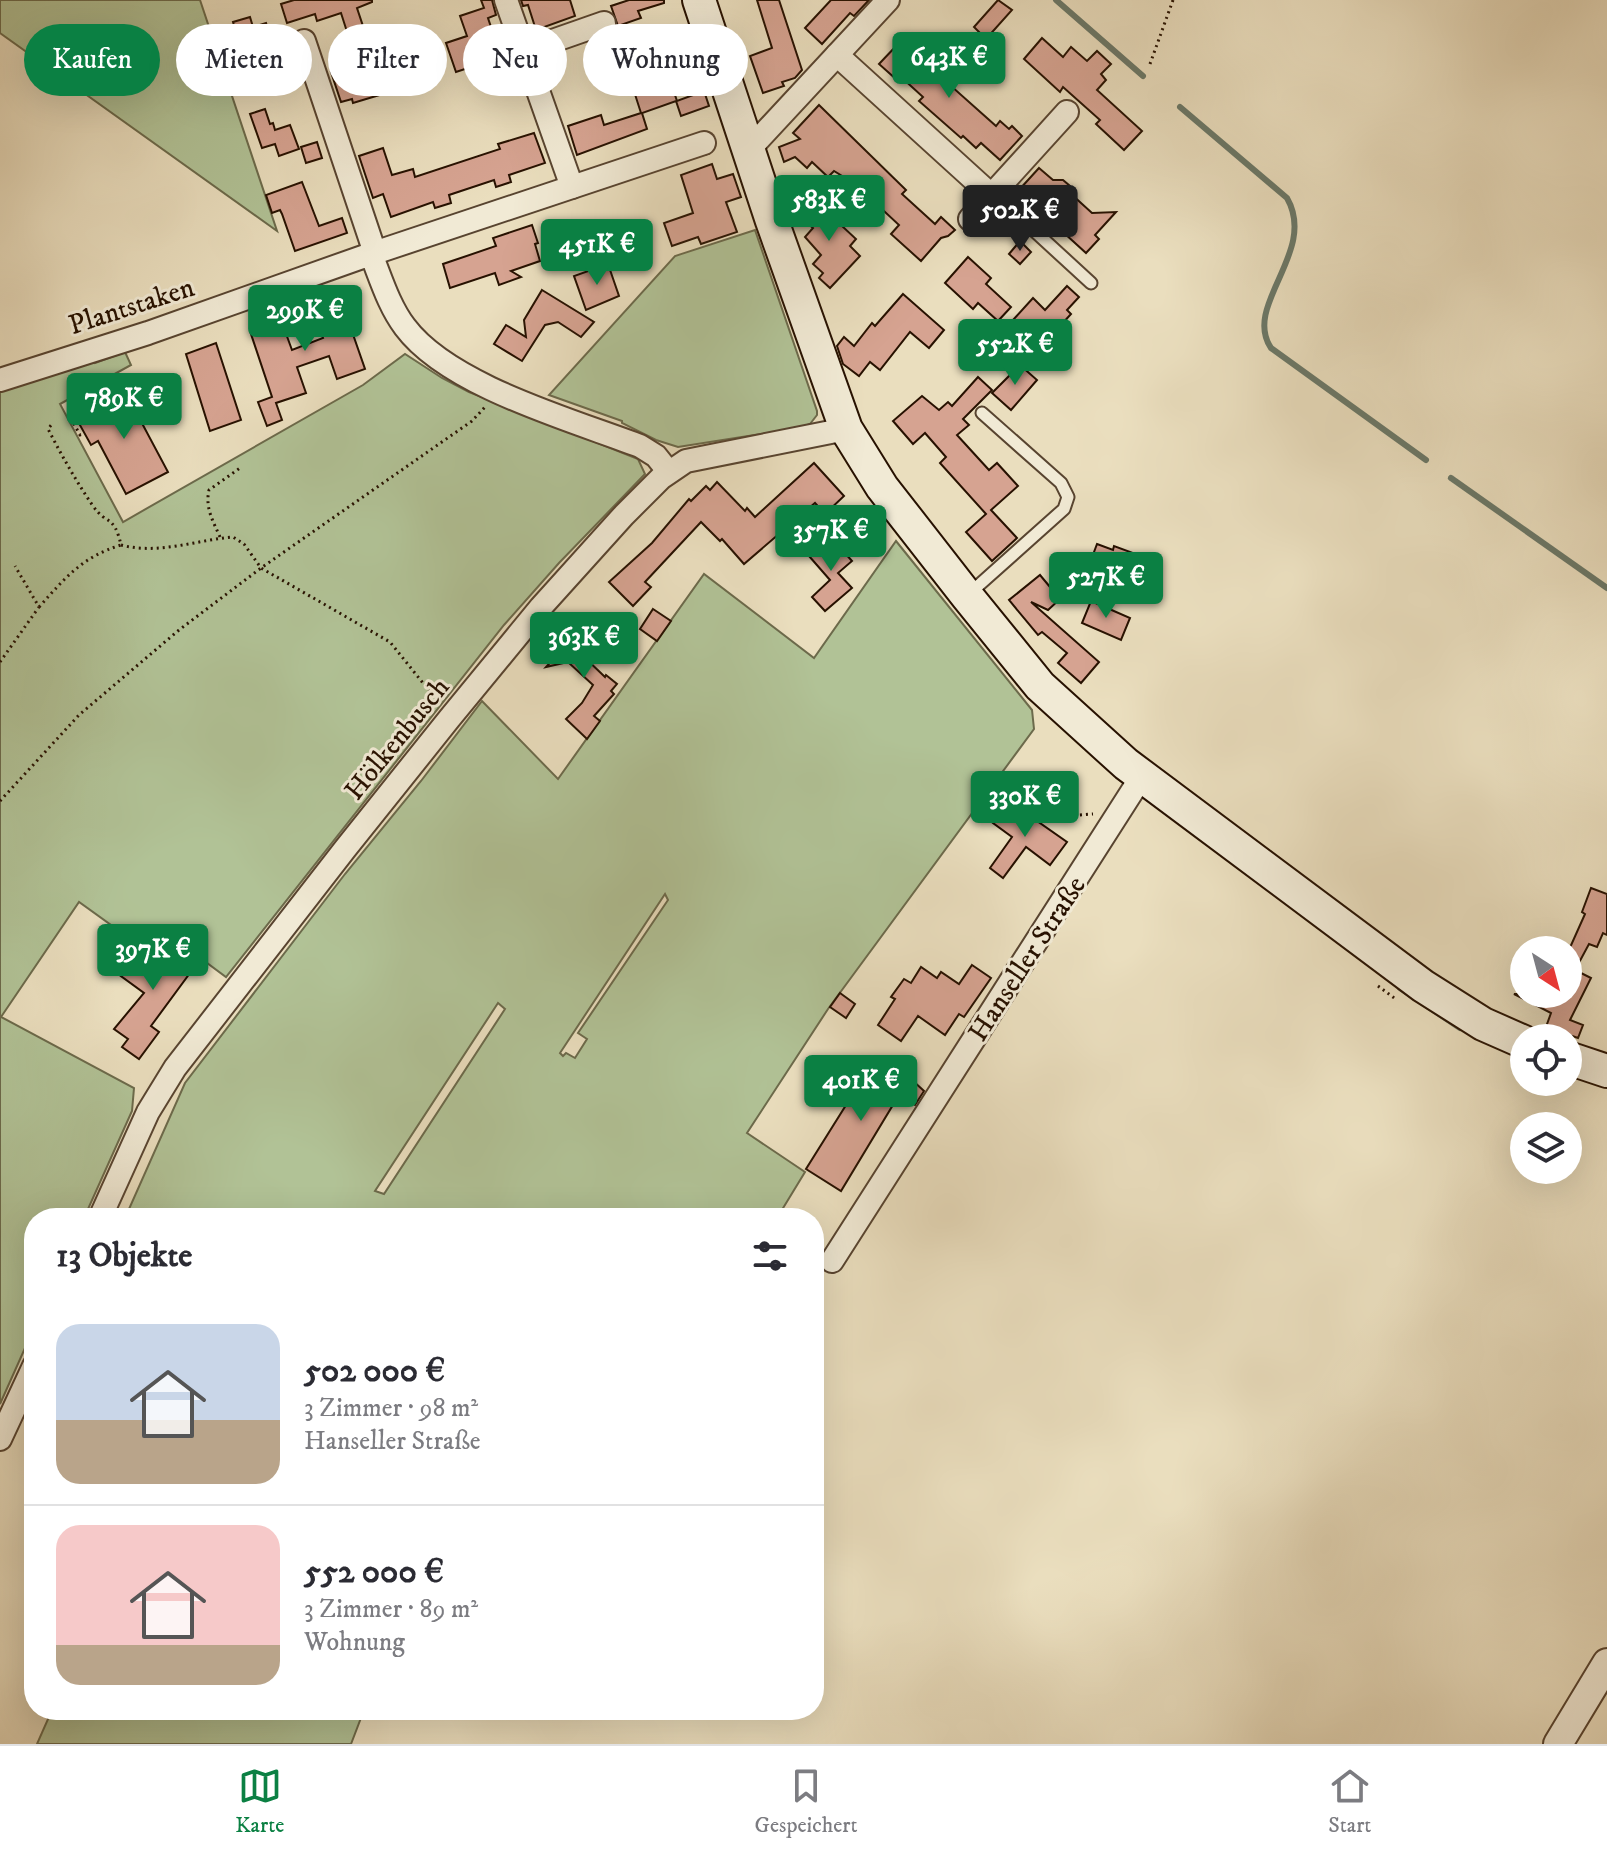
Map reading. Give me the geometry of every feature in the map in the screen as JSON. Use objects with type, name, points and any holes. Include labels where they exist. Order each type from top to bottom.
[{"type":"main road","points":[[699,0],[846,429],[876,479],[967,596],[1040,686],[1090,734],[1423,986],[1483,1024],[1510,1036]]},
{"type":"main road","points":[[1582,1063],[1607,1071]]},
{"type":"street","points":[[506,0],[514,24]]},
{"type":"street","points":[[747,145],[757,141],[888,0]]},
{"type":"street","points":[[567,36],[604,23]]},
{"type":"street","points":[[837,55],[992,194]]},
{"type":"street","points":[[312,66],[373,254],[397,316],[417,342],[443,363],[499,392],[640,446],[656,456],[668,471]]},
{"type":"street","points":[[540,96],[572,187]]},
{"type":"street","points":[[970,219],[1067,112]]},
{"type":"street","name":"Plantstaken","points":[[0,380],[140,336],[704,143]]},
{"type":"street","name":"Hölkenbusch","points":[[105,1208],[165,1082],[328,870],[583,559],[668,471],[698,457],[846,429]]},
{"type":"street","name":"Hanseller Straße","points":[[832,1261],[1142,776]]},
{"type":"street","points":[[0,1439],[24,1387]]},
{"type":"street","points":[[1558,1744],[1607,1663]]},
{"type":"lane","points":[[992,194],[1091,283]]},
{"type":"lane","points":[[967,596],[1064,509],[1068,497],[1061,483],[982,413]]},
{"type":"path","points":[[1150,64],[1173,0]]},
{"type":"path","points":[[0,801],[79,715],[179,630],[261,568],[472,421],[499,392]]},
{"type":"path","points":[[97,397],[106,415]]},
{"type":"path","points":[[68,413],[80,435],[84,433]]},
{"type":"path","points":[[52,424],[48,429],[74,479],[97,513],[117,528],[121,545]]},
{"type":"path","points":[[221,538],[209,512],[209,490],[240,468]]},
{"type":"path","points":[[0,662],[39,607],[70,572],[87,559],[121,545],[136,549],[158,548],[233,537],[244,544],[261,568],[390,642],[423,681],[449,719]]},
{"type":"path","points":[[15,566],[39,607]]},
{"type":"path","points":[[1007,773],[1050,817]]},
{"type":"path","points":[[1044,825],[1050,817],[1093,814]]},
{"type":"green space","points":[[0,0],[200,0],[208,24],[176,24],[176,96],[232,96],[277,231],[88,96],[160,96],[160,24],[24,24],[24,50],[0,33]]},
{"type":"green space","points":[[755,230],[817,411],[810,424],[678,447],[656,440],[622,421],[549,395],[675,256]]},
{"type":"green space","points":[[125,352],[131,365],[60,404],[123,522],[363,385],[405,354],[469,392],[638,459],[645,474],[504,625],[226,977],[172,937],[157,958],[79,902],[1,1017],[134,1088],[132,1111],[88,1208],[24,1208],[24,1350],[0,1404],[0,386],[93,360],[95,363]]},
{"type":"green space","points":[[896,541],[1032,710],[1034,729],[828,1009],[747,1133],[805,1172],[783,1208],[129,1208],[185,1083],[482,701],[558,779],[704,574],[814,658]],"holes":[[[665,894],[668,900],[578,1033],[587,1039],[575,1058],[566,1053],[563,1056],[560,1053]],[[498,1003],[505,1009],[384,1194],[375,1191]]]},
{"type":"green space","points":[[48,1720],[360,1720],[351,1744],[37,1744]]},
{"type":"building","points":[[294,0],[372,0],[357,8],[362,24],[345,24],[341,13],[317,21],[315,14],[287,23],[281,4]]},
{"type":"building","points":[[481,0],[492,0],[496,15],[488,18],[490,24],[463,25],[460,16],[484,8]]},
{"type":"building","points":[[521,0],[570,0],[575,16],[553,24],[534,24],[528,5],[523,6]]},
{"type":"building","points":[[629,0],[664,0],[664,3],[638,11],[641,18],[624,24],[617,24],[611,6]]},
{"type":"building","points":[[757,0],[779,0],[802,70],[795,78],[782,82],[784,86],[763,93],[750,56],[772,48]]},
{"type":"building","points":[[831,0],[869,0],[854,16],[850,13],[822,44],[805,28]]},
{"type":"building","points":[[998,0],[1012,10],[986,39],[974,27]]},
{"type":"building","points":[[250,17],[252,24],[234,24]]},
{"type":"building","points":[[463,37],[463,70],[456,72],[447,43]]},
{"type":"building","points":[[1042,38],[1063,57],[1071,47],[1087,61],[1097,51],[1111,64],[1101,74],[1106,80],[1097,90],[1142,131],[1124,150],[1096,124],[1100,120],[1063,87],[1060,92],[1024,59]]},
{"type":"building","points":[[899,43],[914,57],[920,50],[929,59],[935,52],[948,64],[943,70],[955,81],[951,86],[996,126],[1000,121],[1009,129],[1012,126],[1022,136],[1000,160],[981,143],[976,148],[963,136],[961,138],[919,101],[923,97],[900,76],[897,80],[879,64]]},
{"type":"building","points":[[339,96],[376,96],[353,103],[352,99],[341,102]]},
{"type":"building","points":[[636,96],[675,96],[677,101],[690,96],[706,96],[709,106],[681,116],[676,101],[642,113],[647,129],[577,155],[568,126],[601,115],[604,125],[641,113]]},
{"type":"building","points":[[819,105],[906,190],[902,194],[935,224],[941,217],[955,230],[941,238],[921,261],[891,234],[899,225],[855,184],[834,171],[828,177],[812,162],[807,168],[795,157],[784,162],[779,147],[800,139],[793,133]]},
{"type":"building","points":[[265,109],[275,130],[290,125],[299,149],[279,156],[275,144],[262,148],[250,114]]},
{"type":"building","points":[[534,133],[545,163],[509,175],[511,182],[496,187],[494,180],[449,195],[451,203],[435,208],[433,202],[391,217],[383,194],[373,198],[359,156],[383,148],[392,175],[413,169],[415,177],[500,149],[498,144]]},
{"type":"building","points":[[317,142],[322,158],[306,163],[301,147]]},
{"type":"building","points":[[712,164],[717,179],[733,174],[741,197],[726,202],[737,232],[701,244],[698,237],[672,246],[664,223],[693,213],[681,175]]},
{"type":"building","points":[[1039,168],[1053,180],[1063,180],[1070,186],[1070,193],[1092,213],[1116,212],[1095,235],[1099,239],[1086,253],[1018,191]]},
{"type":"building","points":[[302,182],[319,226],[342,218],[347,233],[295,251],[280,210],[272,213],[266,195]]},
{"type":"building","points":[[812,198],[856,239],[850,246],[860,256],[830,288],[819,278],[823,273],[813,264],[821,255],[805,237],[813,228],[798,215]]},
{"type":"building","points":[[532,225],[540,261],[511,271],[521,277],[499,285],[495,273],[450,288],[443,264],[496,246],[493,238]]},
{"type":"building","points":[[1020,241],[1031,252],[1020,264],[1009,254]]},
{"type":"building","points":[[968,257],[991,278],[986,284],[1011,307],[998,321],[978,303],[973,309],[945,283]]},
{"type":"building","points":[[608,264],[619,296],[586,310],[574,276]]},
{"type":"building","points":[[1067,286],[1079,297],[1067,310],[1071,314],[1042,346],[1013,320],[1033,298],[1045,310]]},
{"type":"building","points":[[542,290],[594,322],[581,337],[558,322],[545,325],[522,361],[494,344],[506,325],[526,337],[524,320]]},
{"type":"building","points":[[343,293],[352,318],[348,320],[365,369],[337,379],[329,356],[297,367],[306,393],[276,403],[282,420],[267,426],[258,402],[272,397],[250,331],[281,320],[292,350],[323,338],[310,305]]},
{"type":"building","points":[[903,294],[944,330],[929,348],[910,332],[880,370],[870,362],[859,376],[843,364],[837,346],[844,337],[854,346],[872,323],[875,326]]},
{"type":"building","points":[[216,343],[241,420],[210,431],[186,354]]},
{"type":"building","points":[[1020,365],[1037,380],[1011,410],[992,393]]},
{"type":"building","points":[[978,377],[992,390],[963,419],[969,425],[957,435],[989,470],[997,463],[1018,486],[991,510],[1017,538],[992,561],[966,532],[986,514],[940,463],[946,457],[925,433],[913,444],[893,421],[922,396],[939,410],[948,402],[952,406]]},
{"type":"building","points":[[130,389],[141,410],[136,412],[168,472],[126,494],[98,441],[91,445],[76,418]]},
{"type":"building","points":[[814,463],[844,496],[825,514],[815,503],[744,564],[722,539],[720,541],[701,522],[645,582],[651,587],[633,606],[609,582],[652,543],[689,499],[691,501],[706,486],[710,490],[717,482],[755,517]]},
{"type":"building","points":[[830,536],[852,561],[838,573],[852,588],[825,611],[812,597],[830,580],[809,556]]},
{"type":"building","points":[[1097,544],[1113,550],[1114,546],[1152,560],[1145,578],[1121,569],[1118,576],[1104,571],[1109,557],[1084,579]]},
{"type":"building","points":[[1040,575],[1060,599],[1048,610],[1031,602],[1099,662],[1081,683],[1058,663],[1067,653],[1042,632],[1038,635],[1009,600]]},
{"type":"building","points":[[1091,601],[1130,618],[1121,640],[1082,623]]},
{"type":"building","points":[[653,609],[671,621],[657,641],[640,629]]},
{"type":"building","points":[[576,625],[593,641],[581,654],[617,684],[611,691],[614,694],[594,716],[600,721],[587,739],[566,719],[582,703],[593,685],[568,662],[546,667],[560,652],[555,646]]},
{"type":"building","points":[[1010,802],[1067,842],[1050,865],[1026,847],[1003,878],[990,868],[1012,837],[993,823]]},
{"type":"building","points":[[1591,888],[1607,894],[1607,935],[1603,933],[1597,947],[1589,944],[1582,957],[1582,936],[1575,936],[1585,914],[1582,912]]},
{"type":"building","points":[[172,937],[201,958],[151,1026],[159,1032],[139,1059],[122,1047],[128,1039],[114,1029],[144,993],[114,971],[128,954],[149,969]]},
{"type":"building","points":[[972,965],[991,978],[964,1017],[959,1014],[945,1035],[918,1016],[901,1041],[878,1025],[895,999],[891,997],[904,979],[911,983],[921,967],[937,978],[941,972],[959,984]]},
{"type":"building","points":[[1582,974],[1591,978],[1582,996]]},
{"type":"building","points":[[840,993],[855,1004],[846,1018],[830,1007]]},
{"type":"building","points":[[1541,1008],[1576,1008],[1570,1020],[1580,1024],[1547,1024],[1551,1013]]},
{"type":"building","points":[[888,1058],[924,1091],[915,1105],[899,1095],[841,1191],[806,1169],[863,1078],[867,1081]]},
{"type":"waterway","points":[[1056,0],[1143,76]]},
{"type":"waterway","points":[[1180,107],[1287,198],[1294,218],[1294,238],[1266,314],[1265,331],[1271,348],[1426,460]]},
{"type":"waterway","points":[[1451,478],[1607,588]]},
{"type":"waterway","points":[[1400,988],[1460,1028]]}]
